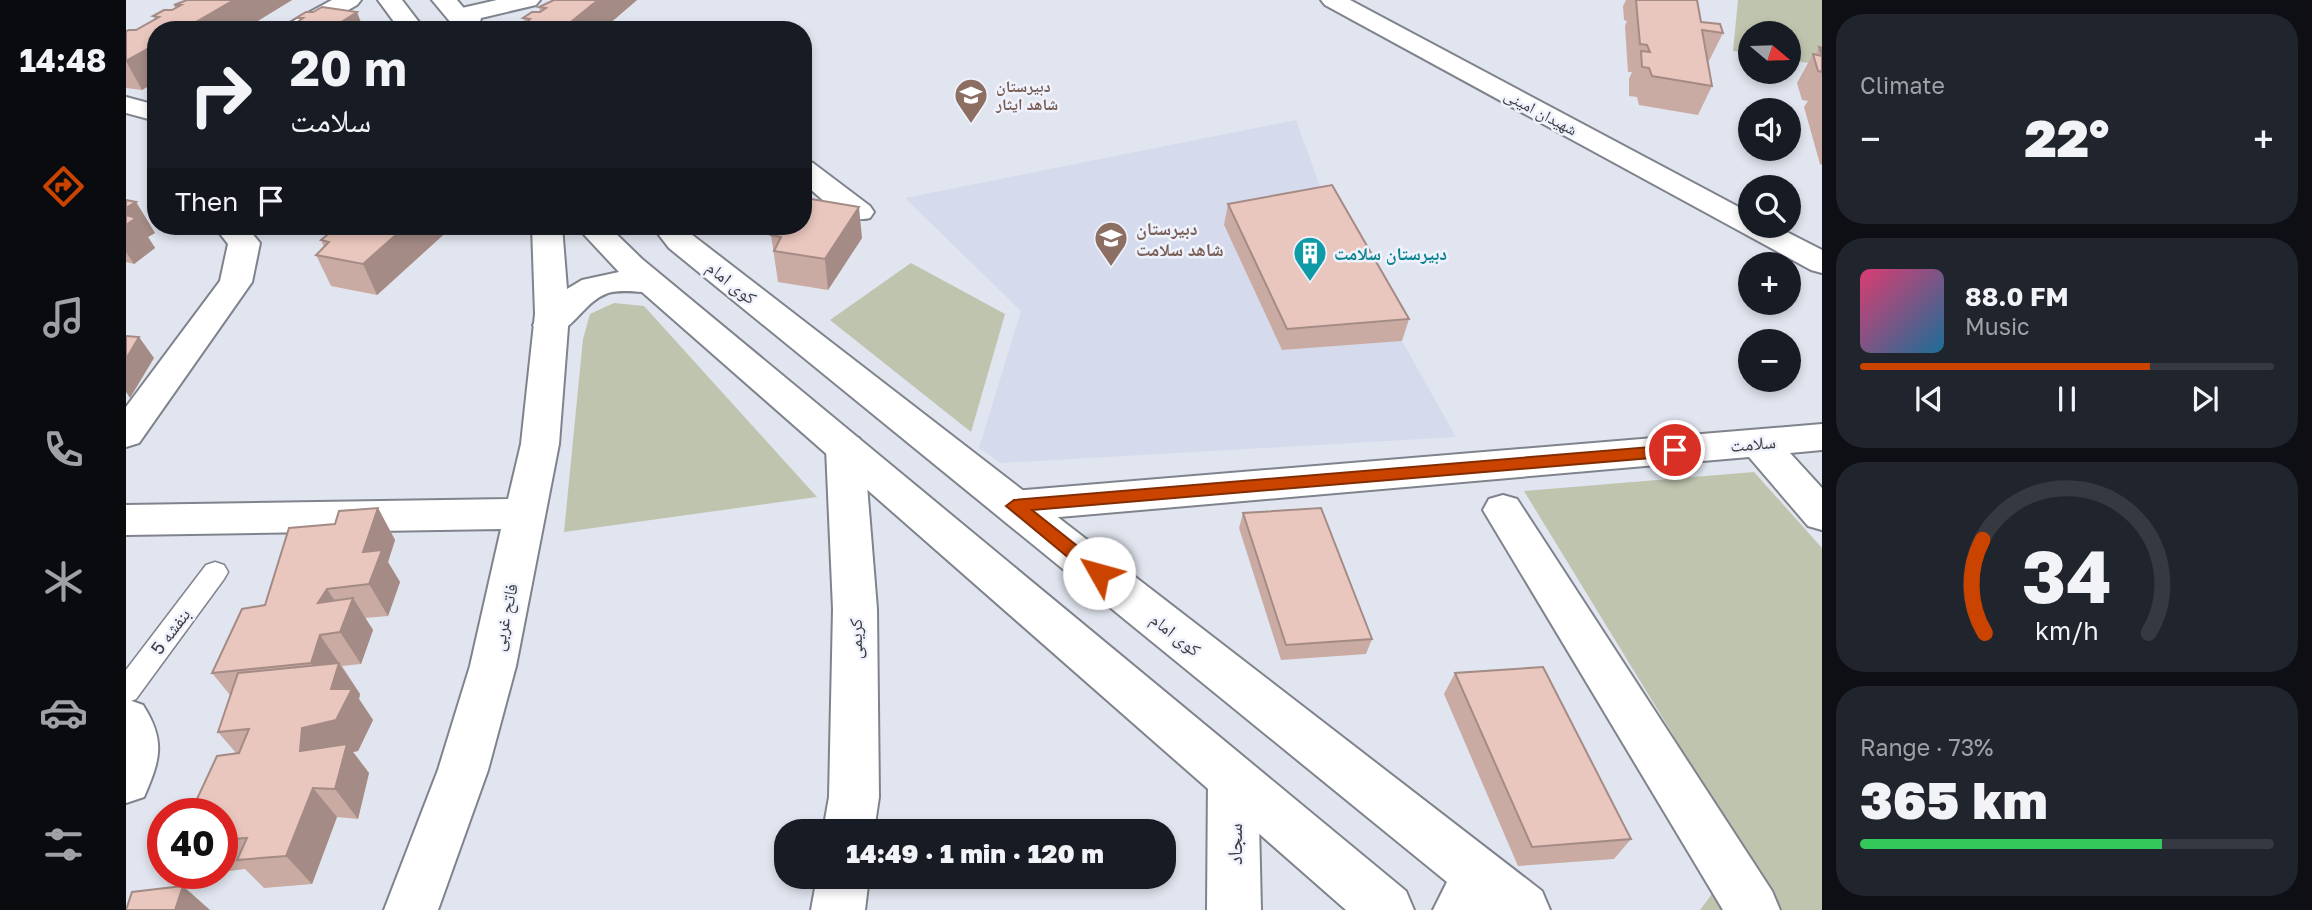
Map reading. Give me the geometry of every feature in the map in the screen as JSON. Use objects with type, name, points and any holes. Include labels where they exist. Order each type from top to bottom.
[{"type":"street","points":[[311,21],[349,0]]},
{"type":"street","points":[[390,0],[406,21]]},
{"type":"street","points":[[444,0],[471,20],[528,0]]},
{"type":"street","name":"شهیدان امینی","points":[[1333,0],[1738,218]]},
{"type":"street","name":"شهیدان امینی","points":[[1358,0],[1738,196]]},
{"type":"street","points":[[126,105],[147,111]]},
{"type":"street","points":[[812,176],[859,212]]},
{"type":"street","points":[[1801,229],[1822,240]]},
{"type":"street","points":[[126,434],[236,282],[244,243],[237,235]]},
{"type":"street","name":"فاتح غربی","points":[[411,910],[467,757],[493,666],[540,444],[551,319],[547,235]]},
{"type":"street","points":[[601,235],[631,266],[1387,910]]},
{"type":"street","name":"کوی امام","points":[[675,235],[1014,506],[1471,893],[1523,910]]},
{"type":"street","name":"شهیدان امینی","points":[[1775,238],[1822,263]]},
{"type":"street","points":[[551,319],[569,303],[607,281],[651,282]]},
{"type":"street","name":"سلامت","points":[[1014,506],[1822,437]]},
{"type":"street","points":[[1759,443],[1822,514]]},
{"type":"street","name":"کریمی","points":[[845,448],[855,609],[854,797],[851,819]]},
{"type":"street","points":[[1503,510],[1753,910]]},
{"type":"street","points":[[126,520],[525,514]]},
{"type":"street","points":[[126,720],[136,738],[135,761],[126,781]]},
{"type":"street","name":"سجاد","points":[[1233,779],[1234,910]]},
{"type":"street","points":[[838,910],[841,889]]},
{"type":"lane","name":"بنفشه 5","points":[[126,691],[215,572]]},
{"type":"shaded area","name":"دبیرستان شاهد سلامت","points":[[1296,120],[1327,206],[1224,226],[1282,350],[1402,341],[1456,437],[1001,463],[979,448],[1021,311],[905,198]]},
{"type":"green space","points":[[1738,0],[1822,0],[1822,65],[1801,62],[1801,21],[1738,21],[1738,52],[1733,51]]},
{"type":"green space","points":[[911,263],[1005,314],[971,432],[830,320]]},
{"type":"green space","points":[[614,303],[644,306],[817,497],[564,532],[583,339],[590,314]]},
{"type":"green space","points":[[1754,472],[1822,548],[1822,910],[1700,910],[1744,851],[1524,491]]},
{"type":"building","points":[[187,0],[234,0],[198,21],[152,21],[159,17],[153,16],[181,5],[174,5]]},
{"type":"building","points":[[554,0],[598,0],[572,21],[528,21],[530,19],[523,18],[546,8],[539,7]]},
{"type":"building","points":[[1636,0],[1697,0],[1701,22],[1720,24],[1723,33],[1702,30],[1712,86],[1652,76],[1649,68],[1642,67],[1641,51],[1650,52],[1647,45],[1640,44]]},
{"type":"building","points":[[322,7],[357,12],[343,21],[299,21],[303,18],[296,18],[306,12]]},
{"type":"building","points":[[147,24],[147,49],[126,61],[126,31],[136,30]]},
{"type":"building","points":[[1813,54],[1822,56],[1822,72],[1818,71]]},
{"type":"building","name":"دبیرستان سلامت","points":[[1332,185],[1409,319],[1287,329],[1228,204]]},
{"type":"building","points":[[812,199],[859,207],[825,259],[774,251],[781,237],[771,235],[812,235]]},
{"type":"building","points":[[126,200],[136,202],[126,208]]},
{"type":"building","points":[[126,215],[136,218],[126,225]]},
{"type":"building","points":[[327,235],[396,235],[363,264],[316,255],[329,242],[321,240]]},
{"type":"building","points":[[126,336],[139,337],[126,359]]},
{"type":"building","points":[[378,508],[363,552],[382,550],[369,584],[327,589],[318,603],[353,598],[340,632],[320,635],[311,663],[212,673],[242,609],[265,605],[289,528],[335,524],[339,511]]},
{"type":"building","points":[[1321,508],[1372,639],[1286,645],[1243,513]]},
{"type":"building","points":[[339,663],[331,689],[352,689],[336,720],[302,728],[300,751],[347,744],[335,789],[313,788],[286,856],[238,860],[247,838],[238,839],[238,798],[197,798],[217,756],[239,753],[249,729],[218,732],[238,673]]},
{"type":"building","points":[[1543,667],[1631,839],[1532,847],[1455,673]]},
{"type":"building","points":[[182,889],[175,910],[126,910],[132,892]]},
{"type":"place","name":"دبیرستان شاهد ایثار","points":[[971,125]]},
{"type":"place","name":"دبیرستان شاهد سلامت","points":[[1111,268]]},
{"type":"place","name":"دبیرستان سلامت","points":[[1310,283]]},
{"type":"route","points":[[1099,573],[1014,506],[1675,450]]}]
